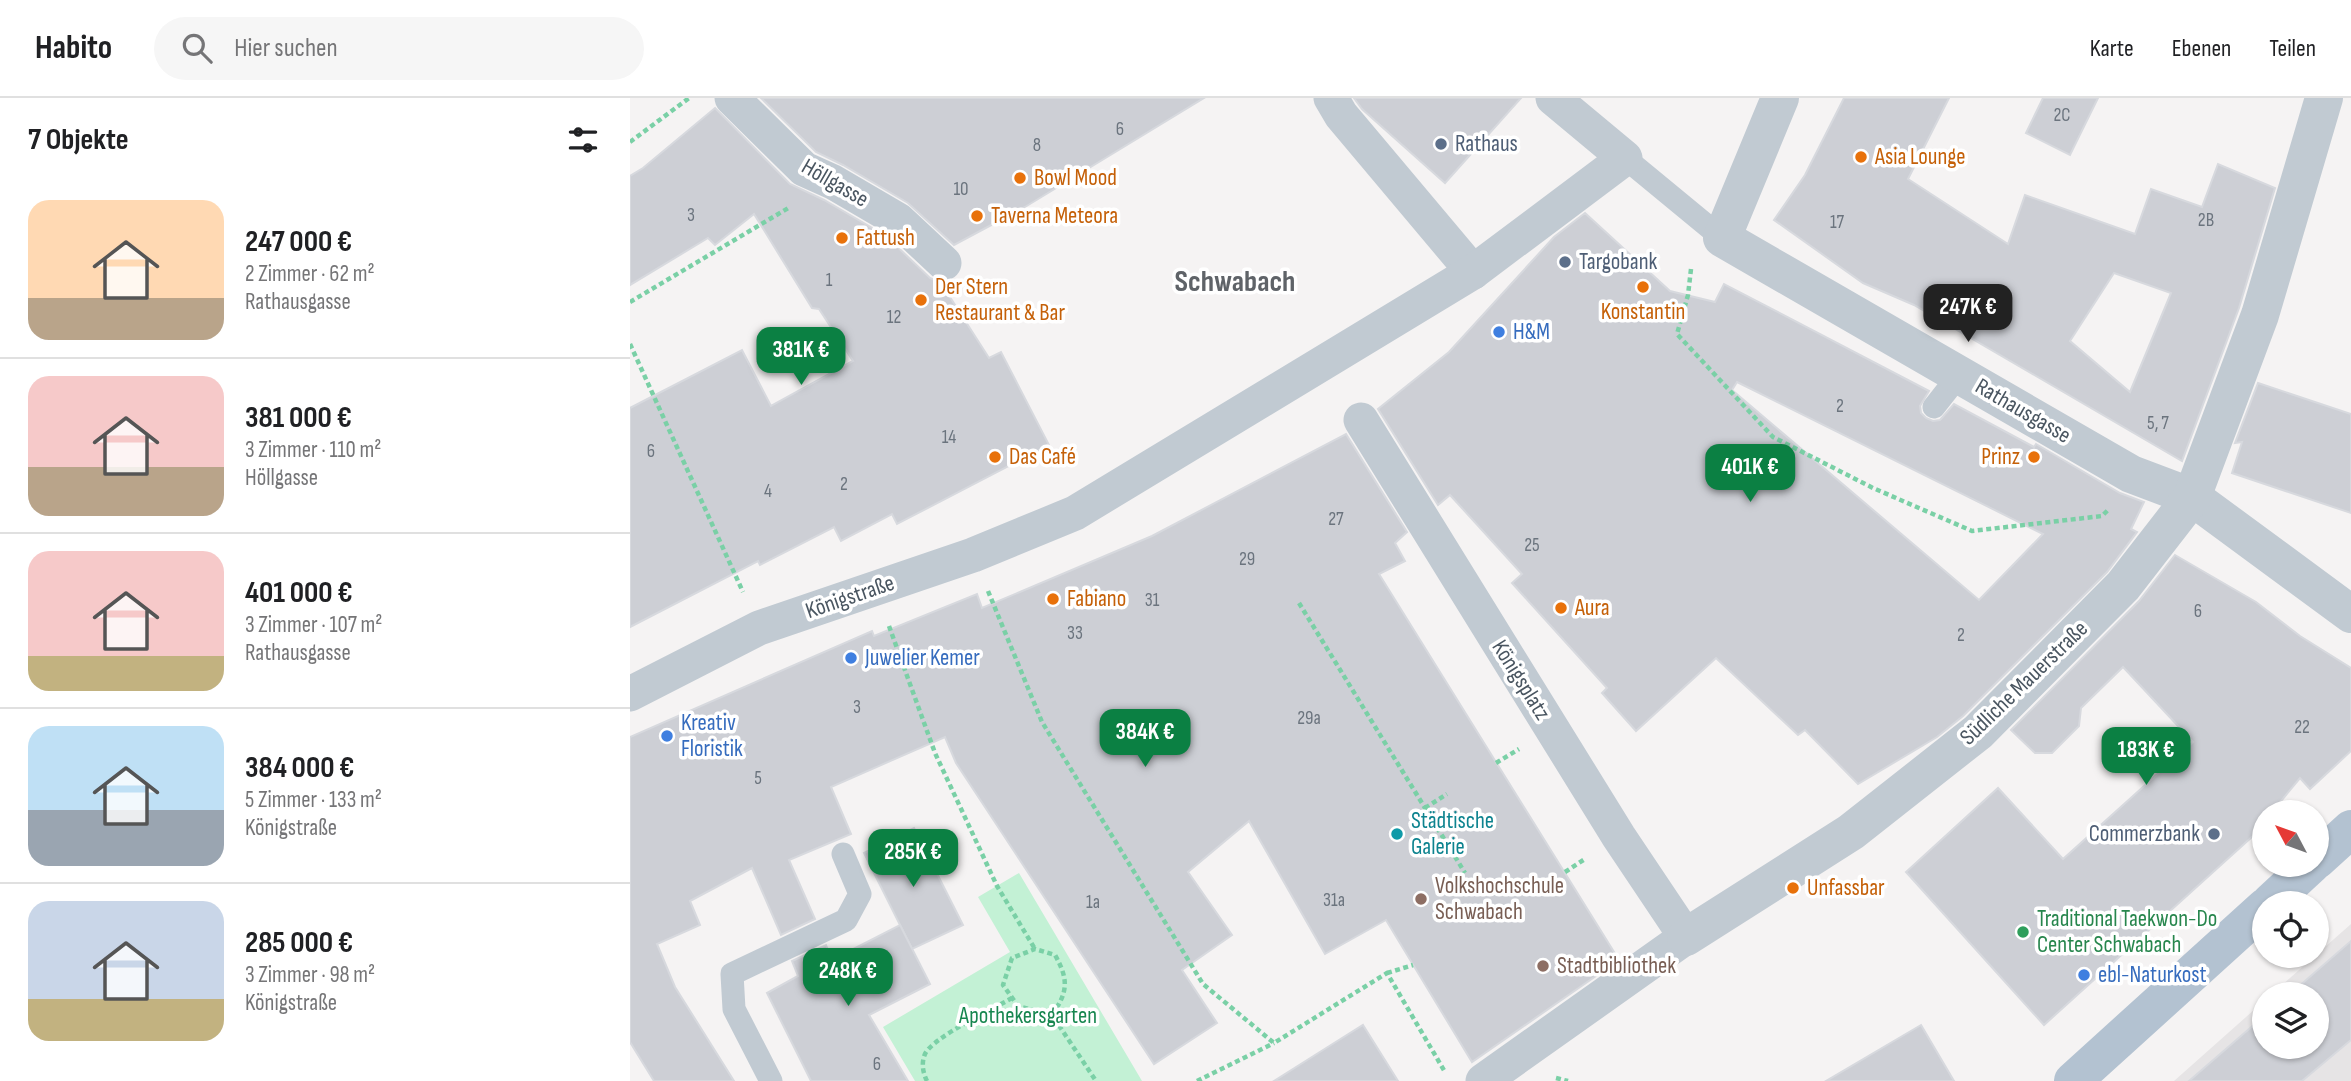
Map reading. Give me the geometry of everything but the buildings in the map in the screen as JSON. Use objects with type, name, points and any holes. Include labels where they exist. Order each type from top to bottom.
[{"type":"main road","points":[[2329,849],[2351,830]]},
{"type":"main road","points":[[2283,891],[2298,877]]},
{"type":"main road","points":[[2073,1081],[2252,919]]},
{"type":"street","name":"Höllgasse","points":[[732,98],[804,169],[833,181],[898,220],[944,263]]},
{"type":"street","points":[[1331,98],[1341,115],[1473,272],[1625,158],[1553,98]]},
{"type":"street","points":[[1721,239],[1780,98]]},
{"type":"street","name":"Südliche Mauerstraße","points":[[1483,1081],[1686,937],[1851,832],[1978,732],[2123,586],[2192,497],[2260,315],[2324,98]]},
{"type":"street","name":"Rathausgasse","points":[[1721,239],[2131,474],[2192,497],[2351,614]]},
{"type":"street","name":"Königstraße","points":[[630,694],[759,628],[973,555],[1075,513],[1473,272]]},
{"type":"street","name":"Königsplatz","points":[[1360,420],[1619,837],[1686,937]]},
{"type":"lane","name":"Rathausgasse","points":[[1625,158],[1721,239]]},
{"type":"lane","points":[[1934,407],[1960,374]]},
{"type":"lane","points":[[771,1081],[734,1009],[732,974],[846,920],[860,894],[843,854]]},
{"type":"path","points":[[630,142],[689,98]]},
{"type":"path","points":[[630,302],[833,181]]},
{"type":"path","points":[[1691,270],[1688,295],[1677,334],[1773,437],[1873,488],[1972,531],[2102,516],[2129,488],[2131,474]]},
{"type":"path","points":[[630,344],[759,628]]},
{"type":"path","points":[[973,555],[1042,722],[1203,984],[1274,1043]]},
{"type":"path","points":[[875,588],[936,753],[997,886],[1035,949]]},
{"type":"path","points":[[1299,603],[1465,873]]},
{"type":"path","points":[[1425,807],[1447,794]]},
{"type":"path","points":[[1052,1015],[1063,999],[1066,974],[1055,955],[1035,949],[1012,958],[1003,985],[1017,1006],[1052,1015],[1096,1081]]},
{"type":"path","points":[[1197,1081],[1274,1043],[1387,973],[1413,965]]},
{"type":"path","points":[[1387,973],[1451,1081]]},
{"type":"path","points":[[927,1081],[923,1064],[925,1054],[935,1042],[1012,998]]},
{"type":"shaded area","points":[[2351,924],[2351,1081],[2174,1081],[2252,1012],[2252,1059],[2329,1059],[2329,982],[2286,982],[2301,968],[2329,968],[2329,943]]},
{"type":"green space","name":"Apothekersgarten","points":[[1019,873],[1142,1081],[915,1081],[883,1027],[1010,952],[978,897]]},
{"type":"place","name":"Rathaus","points":[[1441,144]]},
{"type":"place","name":"Asia Lounge","points":[[1861,157]]},
{"type":"place","name":"Bowl Mood","points":[[1020,178]]},
{"type":"place","name":"Taverna Meteora","points":[[977,216]]},
{"type":"place","name":"Fattush","points":[[842,238]]},
{"type":"place","name":"Targobank","points":[[1565,262]]},
{"type":"place","name":"Konstantin","points":[[1643,287]]},
{"type":"place","name":"Der Stern Restaurant & Bar","points":[[921,300]]},
{"type":"place","name":"H&M","points":[[1499,332]]},
{"type":"place","name":"Das Café","points":[[995,457]]},
{"type":"place","name":"Prinz","points":[[2034,457]]},
{"type":"place","name":"Fabiano","points":[[1053,599]]},
{"type":"place","name":"Aura","points":[[1561,608]]},
{"type":"place","name":"Juwelier Kemer","points":[[851,658]]},
{"type":"place","name":"Kreativ Floristik","points":[[667,736]]},
{"type":"place","name":"Städtische Galerie","points":[[1397,834]]},
{"type":"place","name":"Commerzbank","points":[[2214,834]]},
{"type":"place","name":"Unfassbar","points":[[1793,888]]},
{"type":"place","name":"Volkshochschule Schwabach","points":[[1421,899]]},
{"type":"place","name":"Traditional Taekwon-Do Center Schwabach","points":[[2023,932]]},
{"type":"place","name":"Stadtbibliothek","points":[[1543,966]]},
{"type":"place","name":"ebl-Naturkost","points":[[2084,975]]},
{"type":"district","name":"Schwabach","points":[[1235,282]]}]
